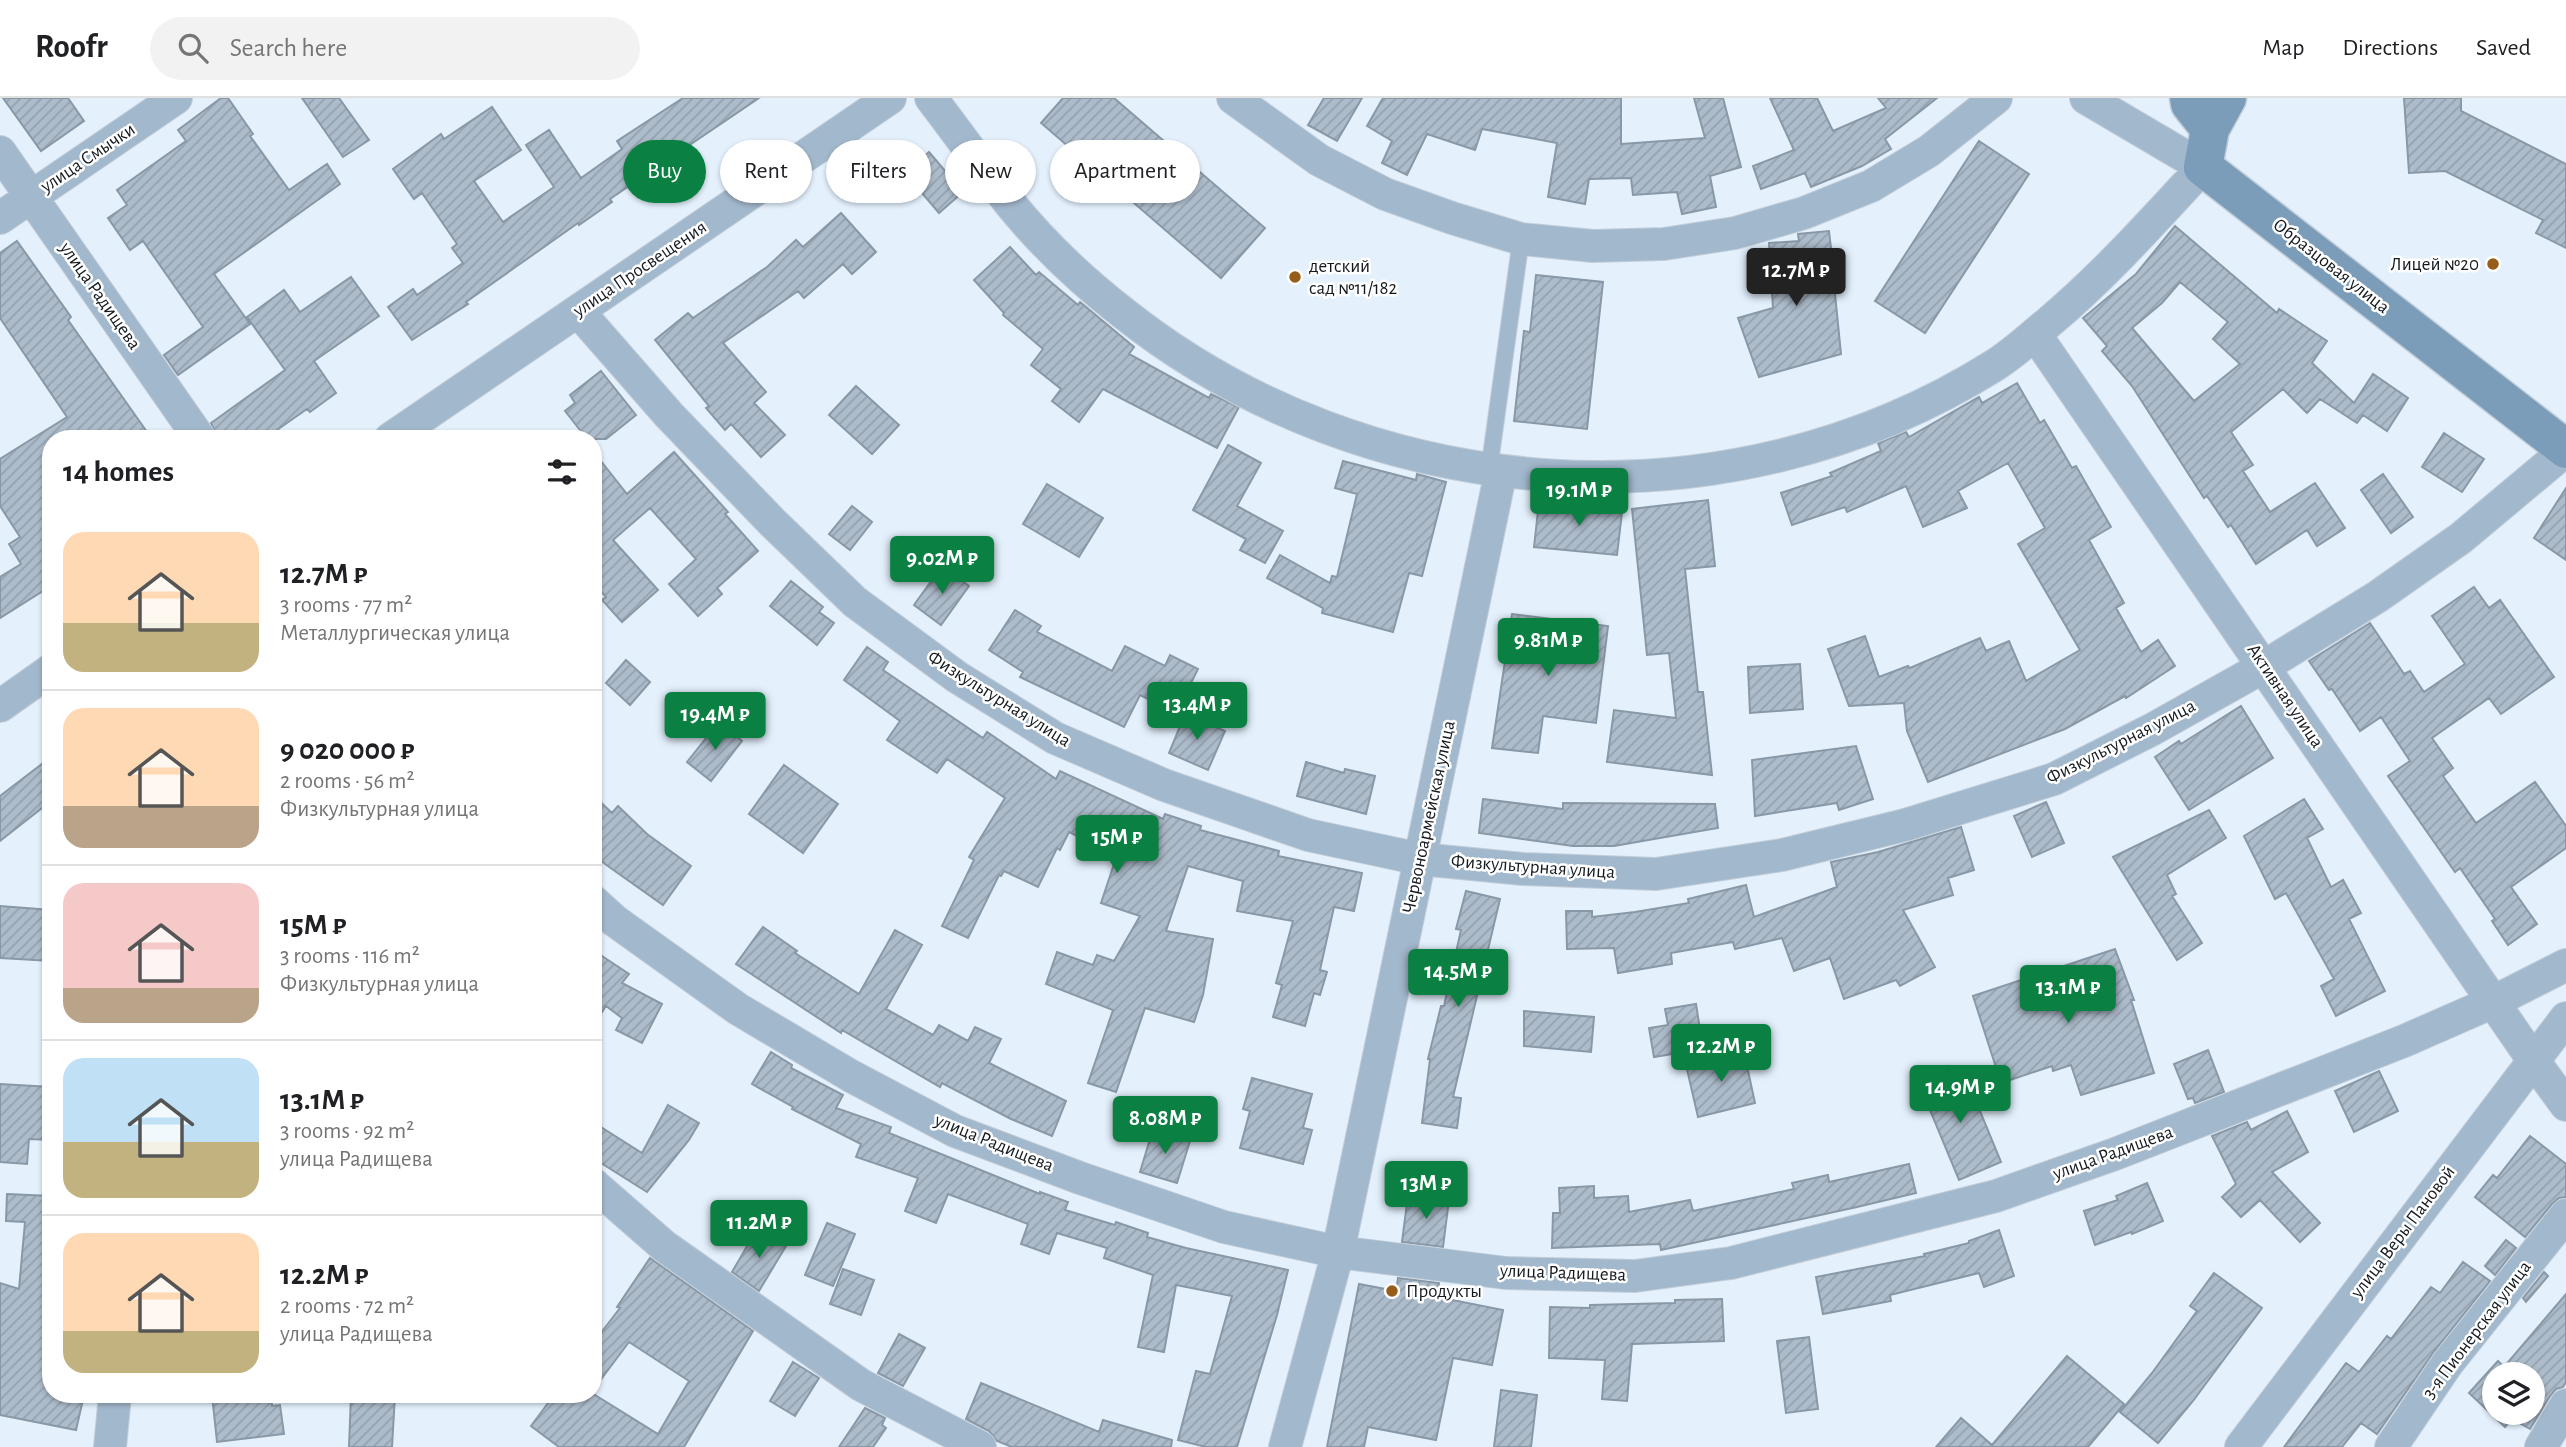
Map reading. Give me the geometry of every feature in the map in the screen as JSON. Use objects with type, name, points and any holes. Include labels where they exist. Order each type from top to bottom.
[{"type":"street","name":"улица Смычки","points":[[0,218],[176,98]]},
{"type":"street","name":"улица Просвещения","points":[[403,430],[890,98]]},
{"type":"street","points":[[931,98],[1010,204],[1063,261],[1121,312],[1185,358],[1252,396],[1327,429],[1399,453],[1495,471],[1556,477],[1628,477],[1707,470],[1789,453],[1861,430],[1936,399],[1997,364],[2035,334],[2126,251],[2203,167],[2208,108]]},
{"type":"street","points":[[1233,98],[1319,160],[1385,194],[1452,219],[1521,239],[1593,246],[1664,244],[1735,233],[1804,213],[1871,186],[1929,152],[1996,98]]},
{"type":"street","name":"Образцовая улица","points":[[2086,98],[2203,167],[2566,450]]},
{"type":"street","name":"улица Радищева","points":[[0,152],[194,430]]},
{"type":"street","name":"Физкультурная улица","points":[[578,311],[668,415],[772,522],[855,602],[957,677],[1055,738],[1164,785],[1308,835],[1419,859],[1523,869],[1656,874],[1782,855],[1905,825],[2054,779],[2153,729],[2265,667],[2377,597],[2461,538],[2566,450]]},
{"type":"street","name":"Активная улица","points":[[2035,334],[2566,1105]]},
{"type":"street","name":"Червоноармейская улица","points":[[1285,1447],[1338,1252],[1495,471]]},
{"type":"street","points":[[0,706],[42,683]]},
{"type":"street","name":"улица Радищева","points":[[602,909],[738,1009],[851,1076],[955,1131],[1080,1178],[1224,1227],[1338,1252],[1506,1273],[1634,1276],[1731,1263],[1996,1196],[2115,1154],[2404,1041],[2493,1002],[2566,965]]},
{"type":"street","name":"улица Веры Пановой","points":[[2241,1447],[2566,1018]]},
{"type":"street","points":[[602,1192],[664,1246],[861,1385],[980,1447]]},
{"type":"street","name":"3-я Пионерская улица","points":[[2391,1447],[2447,1364],[2566,1215]]},
{"type":"street","points":[[110,1447],[114,1403]]},
{"type":"street","points":[[2541,1447],[2566,1405]]},
{"type":"lane","points":[[1495,471],[1521,239]]},
{"type":"building","points":[[3,98],[68,98],[84,121],[41,151]]},
{"type":"building","points":[[221,98],[228,98],[253,134],[250,136],[289,190],[327,164],[340,184],[214,274],[250,324],[178,375],[164,355],[203,327],[143,241],[130,250],[108,218],[127,205],[117,190],[186,141],[178,130]]},
{"type":"building","points":[[302,98],[339,98],[369,140],[343,157]]},
{"type":"building","points":[[683,98],[759,98],[697,140],[623,140],[623,190],[610,199],[612,202],[466,302],[468,304],[412,340],[388,307],[413,289],[417,295],[463,263],[452,248],[457,244],[422,193],[414,199],[393,169],[441,134],[444,139],[492,107],[521,150],[474,181],[503,222],[554,187],[526,145],[549,130],[581,178],[622,149],[617,141]]},
{"type":"building","points":[[1063,98],[1114,98],[1163,140],[1061,140],[1041,123]]},
{"type":"building","points":[[1324,98],[1362,98],[1337,141],[1308,125]]},
{"type":"building","points":[[1383,98],[1621,98],[1621,144],[1705,138],[1694,98],[1723,98],[1741,167],[1710,176],[1716,207],[1682,214],[1677,192],[1633,195],[1631,178],[1589,179],[1585,204],[1548,197],[1557,143],[1482,129],[1475,150],[1427,134],[1407,175],[1382,163],[1392,141],[1367,126]]},
{"type":"building","points":[[1770,98],[1817,98],[1833,131],[1886,108],[1878,98],[1937,98],[1885,139],[1891,149],[1862,166],[1811,187],[1805,173],[1761,189],[1753,166],[1794,150]]},
{"type":"building","points":[[2404,98],[2461,98],[2461,111],[2566,164],[2566,248],[2536,233],[2543,220],[2445,171],[2409,173]]},
{"type":"building","points":[[1979,141],[2029,174],[1925,333],[1875,301]]},
{"type":"building","points":[[931,154],[945,171],[945,203],[950,203],[939,213],[930,203]]},
{"type":"building","points":[[1200,172],[1265,228],[1221,278],[1134,203],[1200,203]]},
{"type":"building","points":[[841,213],[876,252],[852,274],[843,264],[804,298],[798,291],[723,343],[766,392],[754,403],[785,435],[761,457],[731,424],[725,430],[706,408],[709,406],[655,340],[688,313],[693,318],[767,267],[796,240],[803,247]]},
{"type":"building","points":[[2175,226],[2277,313],[2279,309],[2327,341],[2312,363],[2354,403],[2373,374],[2408,398],[2387,431],[2363,415],[2357,423],[2320,399],[2307,413],[2283,389],[2231,432],[2253,465],[2243,471],[2270,512],[2315,483],[2345,528],[2317,546],[2307,530],[2256,564],[2231,525],[2228,527],[2207,496],[2204,498],[2132,386],[2102,351],[2107,346],[2083,318],[2136,274]],"holes":[[[2180,282],[2228,322],[2213,339],[2240,364],[2194,401],[2132,328],[2162,303]]]},
{"type":"building","points":[[1829,231],[1841,354],[1759,377],[1738,318],[1773,308],[1769,243],[1799,241],[1798,234]]},
{"type":"building","points":[[17,241],[71,317],[68,320],[146,430],[46,430],[67,417],[0,318],[0,253]]},
{"type":"building","points":[[1010,247],[1036,275],[1039,272],[1078,305],[1080,302],[1134,347],[1129,354],[1209,398],[1211,394],[1239,407],[1217,448],[1103,389],[1079,422],[1052,401],[1061,389],[1031,365],[1043,349],[1003,315],[974,280]]},
{"type":"building","points":[[1536,275],[1603,282],[1587,429],[1514,421],[1524,331],[1530,332]]},
{"type":"building","points":[[351,277],[379,316],[314,361],[336,393],[310,412],[307,409],[277,430],[214,430],[211,423],[285,370],[247,317],[284,290],[300,312]]},
{"type":"building","points":[[601,371],[636,415],[606,439],[602,439],[602,430],[580,430],[565,411],[575,403],[570,395]]},
{"type":"building","points":[[2017,383],[2040,423],[2044,420],[2072,468],[2076,466],[2111,527],[2089,540],[2124,603],[2116,608],[2141,652],[2158,640],[2175,666],[2126,698],[2125,696],[2065,729],[1928,782],[1907,731],[1904,703],[1849,706],[1828,649],[1865,636],[1879,677],[1908,666],[1910,668],[1980,638],[1986,651],[2009,641],[2026,681],[2080,650],[2018,544],[2045,528],[2008,463],[1958,491],[1967,508],[1923,527],[1906,486],[1847,512],[1845,507],[1792,525],[1781,493],[1832,476],[1830,473],[1881,451],[1878,443],[1906,432],[1909,437],[1979,397],[1982,403]]},
{"type":"building","points":[[856,386],[899,425],[872,454],[829,415]]},
{"type":"building","points":[[42,433],[42,592],[0,618],[0,577],[21,564],[9,544],[20,537],[0,506],[0,459]]},
{"type":"building","points":[[2444,433],[2484,459],[2462,492],[2422,467]]},
{"type":"building","points":[[1228,445],[1261,463],[1237,506],[1283,531],[1265,563],[1240,550],[1246,539],[1193,510]]},
{"type":"building","points":[[674,452],[728,512],[725,514],[758,551],[717,588],[722,594],[698,616],[669,584],[696,559],[650,508],[613,540],[658,590],[622,622],[602,600],[606,597],[602,592],[602,462],[627,494]]},
{"type":"building","points":[[1343,461],[1416,480],[1417,474],[1446,482],[1422,576],[1409,573],[1393,632],[1322,613],[1323,608],[1267,578],[1280,555],[1330,583],[1332,576],[1337,577],[1357,494],[1335,488]]},
{"type":"building","points":[[2383,474],[2413,517],[2391,533],[2361,490]]},
{"type":"building","points":[[1047,484],[1103,518],[1079,557],[1023,524]]},
{"type":"building","points":[[2566,488],[2566,560],[2534,538]]},
{"type":"building","points":[[1708,500],[1715,566],[1685,569],[1698,692],[1703,692],[1712,775],[1607,762],[1614,710],[1676,718],[1669,653],[1647,655],[1632,509]]},
{"type":"building","points":[[1539,502],[1591,508],[1623,504],[1617,555],[1534,547]]},
{"type":"building","points":[[852,506],[872,522],[850,550],[829,534]]},
{"type":"building","points":[[942,566],[969,586],[941,625],[914,605]]},
{"type":"building","points":[[791,581],[823,607],[819,612],[834,623],[817,645],[770,606]]},
{"type":"building","points":[[2474,587],[2489,608],[2500,600],[2554,677],[2501,714],[2489,698],[2432,738],[2453,768],[2443,776],[2476,823],[2535,782],[2566,826],[2566,848],[2511,887],[2537,924],[2508,945],[2492,921],[2495,919],[2460,868],[2455,872],[2388,776],[2410,761],[2381,717],[2360,731],[2332,689],[2329,690],[2309,661],[2370,623],[2404,674],[2410,671],[2424,692],[2465,664],[2432,616]]},
{"type":"building","points":[[1015,610],[1041,626],[1037,632],[1112,671],[1125,646],[1165,666],[1170,655],[1198,669],[1176,713],[1140,695],[1124,727],[1020,677],[1023,672],[989,650]]},
{"type":"building","points":[[1512,614],[1608,626],[1596,723],[1543,716],[1538,753],[1492,748]]},
{"type":"building","points":[[867,647],[888,662],[883,670],[983,738],[987,732],[1056,779],[1060,771],[1163,819],[1165,814],[1201,826],[1200,830],[1279,851],[1278,856],[1362,873],[1354,911],[1334,907],[1320,970],[1327,972],[1320,995],[1314,993],[1305,1026],[1273,1017],[1282,985],[1276,983],[1293,921],[1237,911],[1243,881],[1188,866],[1166,931],[1213,939],[1203,995],[1194,1022],[1145,1008],[1116,1092],[1088,1083],[1113,1010],[1046,984],[1057,952],[1093,965],[1097,955],[1114,961],[1140,916],[1101,903],[1117,855],[1069,832],[1060,850],[1057,848],[1038,887],[1004,871],[999,875],[968,938],[942,926],[974,860],[969,857],[1005,798],[947,759],[937,773],[887,740],[900,721],[844,680]]},
{"type":"building","points":[[626,660],[650,682],[630,705],[606,683]]},
{"type":"building","points":[[1800,664],[1803,709],[1750,713],[1748,667]]},
{"type":"building","points":[[2241,706],[2273,758],[2189,810],[2155,757]]},
{"type":"building","points":[[1185,714],[1225,731],[1208,770],[1169,753]]},
{"type":"building","points":[[719,722],[742,741],[711,781],[687,762]]},
{"type":"building","points":[[1856,746],[1873,799],[1839,810],[1837,803],[1755,816],[1752,760]]},
{"type":"building","points":[[1306,762],[1344,773],[1345,769],[1375,776],[1366,814],[1297,796]]},
{"type":"building","points":[[42,764],[42,808],[0,841],[0,796]]},
{"type":"building","points":[[784,765],[838,804],[803,853],[749,814]]},
{"type":"building","points":[[1483,799],[1563,809],[1563,803],[1715,804],[1718,828],[1614,846],[1573,846],[1479,833]]},
{"type":"building","points":[[2304,799],[2323,829],[2307,838],[2331,887],[2343,880],[2361,913],[2349,919],[2385,991],[2336,1016],[2321,986],[2334,979],[2286,893],[2275,899],[2244,836]]},
{"type":"building","points":[[2046,802],[2064,843],[2032,857],[2014,816]]},
{"type":"building","points":[[602,804],[612,813],[618,806],[647,834],[691,866],[663,905],[602,861]]},
{"type":"building","points":[[2209,810],[2226,838],[2167,875],[2176,894],[2172,896],[2202,943],[2177,960],[2113,857]]},
{"type":"building","points":[[1961,827],[1974,870],[1948,878],[1953,895],[1903,910],[1935,967],[1900,986],[1896,980],[1844,999],[1830,958],[1794,971],[1782,938],[1735,949],[1733,942],[1671,953],[1672,964],[1618,973],[1614,948],[1567,949],[1566,911],[1592,911],[1592,917],[1635,912],[1689,903],[1688,899],[1746,885],[1754,917],[1837,887],[1831,862],[1878,852]]},
{"type":"building","points":[[1466,891],[1500,899],[1453,1097],[1461,1098],[1457,1128],[1422,1123],[1428,1059],[1441,1006],[1444,1006],[1461,930],[1456,929]]},
{"type":"building","points":[[0,906],[42,909],[42,960],[0,958]]},
{"type":"building","points":[[763,927],[797,951],[795,953],[859,994],[895,930],[922,945],[886,1009],[933,1035],[939,1025],[968,1041],[975,1027],[1001,1039],[989,1063],[1066,1101],[1052,1136],[1011,1119],[942,1083],[940,1087],[842,1030],[841,1033],[736,964]]},
{"type":"building","points":[[2115,949],[2134,1000],[2131,1000],[2154,1073],[2081,1095],[2071,1065],[2053,1071],[2052,1066],[2001,1083],[1973,996]]},
{"type":"building","points":[[602,956],[629,974],[622,983],[662,1004],[642,1043],[616,1030],[622,1018],[606,1006],[602,1012]]},
{"type":"building","points":[[1696,1004],[1703,1049],[1654,1057],[1649,1028],[1668,1025],[1665,1009]]},
{"type":"building","points":[[1524,1011],[1594,1017],[1591,1052],[1524,1046]]},
{"type":"building","points":[[2208,1050],[2224,1092],[2195,1103],[2193,1098],[2188,1099],[2174,1064]]},
{"type":"building","points":[[771,1052],[792,1065],[791,1068],[843,1095],[836,1108],[891,1127],[889,1133],[1040,1194],[1068,1202],[1065,1210],[1115,1225],[1116,1222],[1148,1233],[1147,1237],[1186,1248],[1288,1270],[1237,1447],[1206,1447],[1178,1440],[1196,1371],[1210,1374],[1232,1296],[1176,1285],[1164,1352],[1138,1347],[1153,1275],[1104,1258],[1107,1248],[1057,1233],[1049,1254],[1021,1244],[1028,1224],[948,1194],[936,1223],[905,1211],[918,1178],[856,1157],[861,1144],[792,1109],[793,1107],[752,1084]]},
{"type":"building","points":[[1744,1052],[1755,1103],[1698,1117],[1686,1065]]},
{"type":"building","points":[[1947,1066],[1980,1111],[2001,1162],[1959,1180],[1920,1086]]},
{"type":"building","points":[[2379,1071],[2398,1111],[2354,1132],[2335,1091]]},
{"type":"building","points":[[1252,1078],[1312,1094],[1303,1128],[1312,1130],[1303,1164],[1240,1148],[1250,1111],[1243,1109]]},
{"type":"building","points":[[0,1084],[42,1086],[42,1140],[29,1139],[27,1164],[0,1162]]},
{"type":"building","points":[[668,1105],[699,1123],[689,1140],[647,1192],[602,1164],[602,1128],[642,1153]]},
{"type":"building","points":[[2287,1111],[2308,1152],[2272,1172],[2320,1223],[2300,1242],[2260,1200],[2241,1217],[2222,1197],[2236,1184],[2212,1136],[2247,1122],[2251,1130]]},
{"type":"building","points":[[1153,1129],[1190,1141],[1177,1183],[1140,1172]]},
{"type":"building","points":[[2530,1136],[2566,1164],[2566,1197],[2559,1198],[2552,1204],[2525,1237],[2475,1197],[2493,1175],[2497,1178]]},
{"type":"building","points":[[1909,1164],[1916,1193],[1857,1207],[1661,1250],[1660,1244],[1552,1248],[1553,1213],[1560,1213],[1559,1188],[1594,1186],[1594,1198],[1628,1196],[1629,1212],[1690,1200],[1693,1211],[1794,1189],[1792,1183],[1828,1175],[1829,1182]]},
{"type":"building","points":[[2147,1183],[2163,1221],[2095,1245],[2084,1211],[2118,1200],[2116,1196]]},
{"type":"building","points":[[7,1194],[42,1196],[42,1403],[82,1403],[76,1430],[0,1415],[0,1283],[19,1289],[25,1222],[6,1221]]},
{"type":"building","points":[[1408,1195],[1449,1200],[1443,1247],[1402,1242]]},
{"type":"building","points":[[827,1223],[855,1234],[833,1286],[805,1275]]},
{"type":"building","points":[[757,1229],[786,1246],[759,1291],[732,1272]]},
{"type":"building","points":[[1999,1230],[2014,1276],[1984,1287],[1979,1273],[1890,1295],[1891,1301],[1823,1314],[1816,1277],[1925,1256],[1924,1254],[1969,1243]]},
{"type":"building","points":[[2506,1240],[2516,1248],[2495,1275],[2485,1266]]},
{"type":"building","points":[[650,1258],[753,1331],[684,1447],[559,1447],[531,1426],[548,1403],[602,1403],[602,1399],[658,1434],[689,1381],[629,1342],[602,1378],[602,1331],[620,1308],[617,1307]]},
{"type":"building","points":[[2463,1262],[2490,1281],[2433,1353],[2377,1434],[2361,1423],[2342,1447],[2284,1447],[2346,1363],[2359,1372],[2387,1336],[2391,1339],[2431,1287],[2440,1293]]},
{"type":"building","points":[[843,1269],[874,1280],[861,1315],[830,1304]]},
{"type":"building","points":[[2544,1272],[2548,1276],[2526,1302],[2523,1298]]},
{"type":"building","points":[[2214,1273],[2262,1308],[2158,1443],[2120,1412],[2197,1311],[2190,1306]]},
{"type":"building","points":[[1398,1278],[1439,1283],[1437,1297],[1503,1310],[1492,1365],[1453,1358],[1436,1440],[1368,1427],[1364,1447],[1327,1447],[1359,1284],[1396,1291]]},
{"type":"building","points":[[2566,1294],[2566,1382],[2545,1404],[2545,1362],[2508,1362]]},
{"type":"building","points":[[1722,1299],[1724,1341],[1632,1344],[1627,1401],[1602,1399],[1605,1360],[1549,1358],[1550,1307],[1590,1308],[1590,1305]]},
{"type":"building","points":[[899,1334],[925,1348],[903,1386],[878,1373]]},
{"type":"building","points":[[1809,1337],[1818,1409],[1786,1413],[1777,1341]]},
{"type":"building","points":[[2067,1356],[2124,1404],[2088,1447],[1936,1447],[1961,1418],[1992,1445]]},
{"type":"building","points":[[793,1362],[819,1378],[795,1416],[770,1401]]},
{"type":"building","points":[[2482,1379],[2482,1405],[2469,1393]]},
{"type":"building","points":[[981,1383],[1099,1432],[1103,1420],[1172,1440],[1171,1447],[1012,1447],[997,1441],[989,1431],[966,1419]]},
{"type":"building","points":[[1501,1390],[1537,1395],[1531,1447],[1494,1447]]},
{"type":"building","points":[[213,1403],[280,1405],[284,1434],[217,1442]]},
{"type":"building","points":[[351,1403],[395,1403],[392,1447],[349,1447]]},
{"type":"building","points":[[865,1408],[885,1418],[882,1425],[886,1428],[873,1447],[839,1447]]},
{"type":"place","name":"Лицей №20","points":[[2493,264]]},
{"type":"place","name":"детский сад №11/182","points":[[1295,277]]},
{"type":"place","name":"Продукты","points":[[1392,1291]]}]
